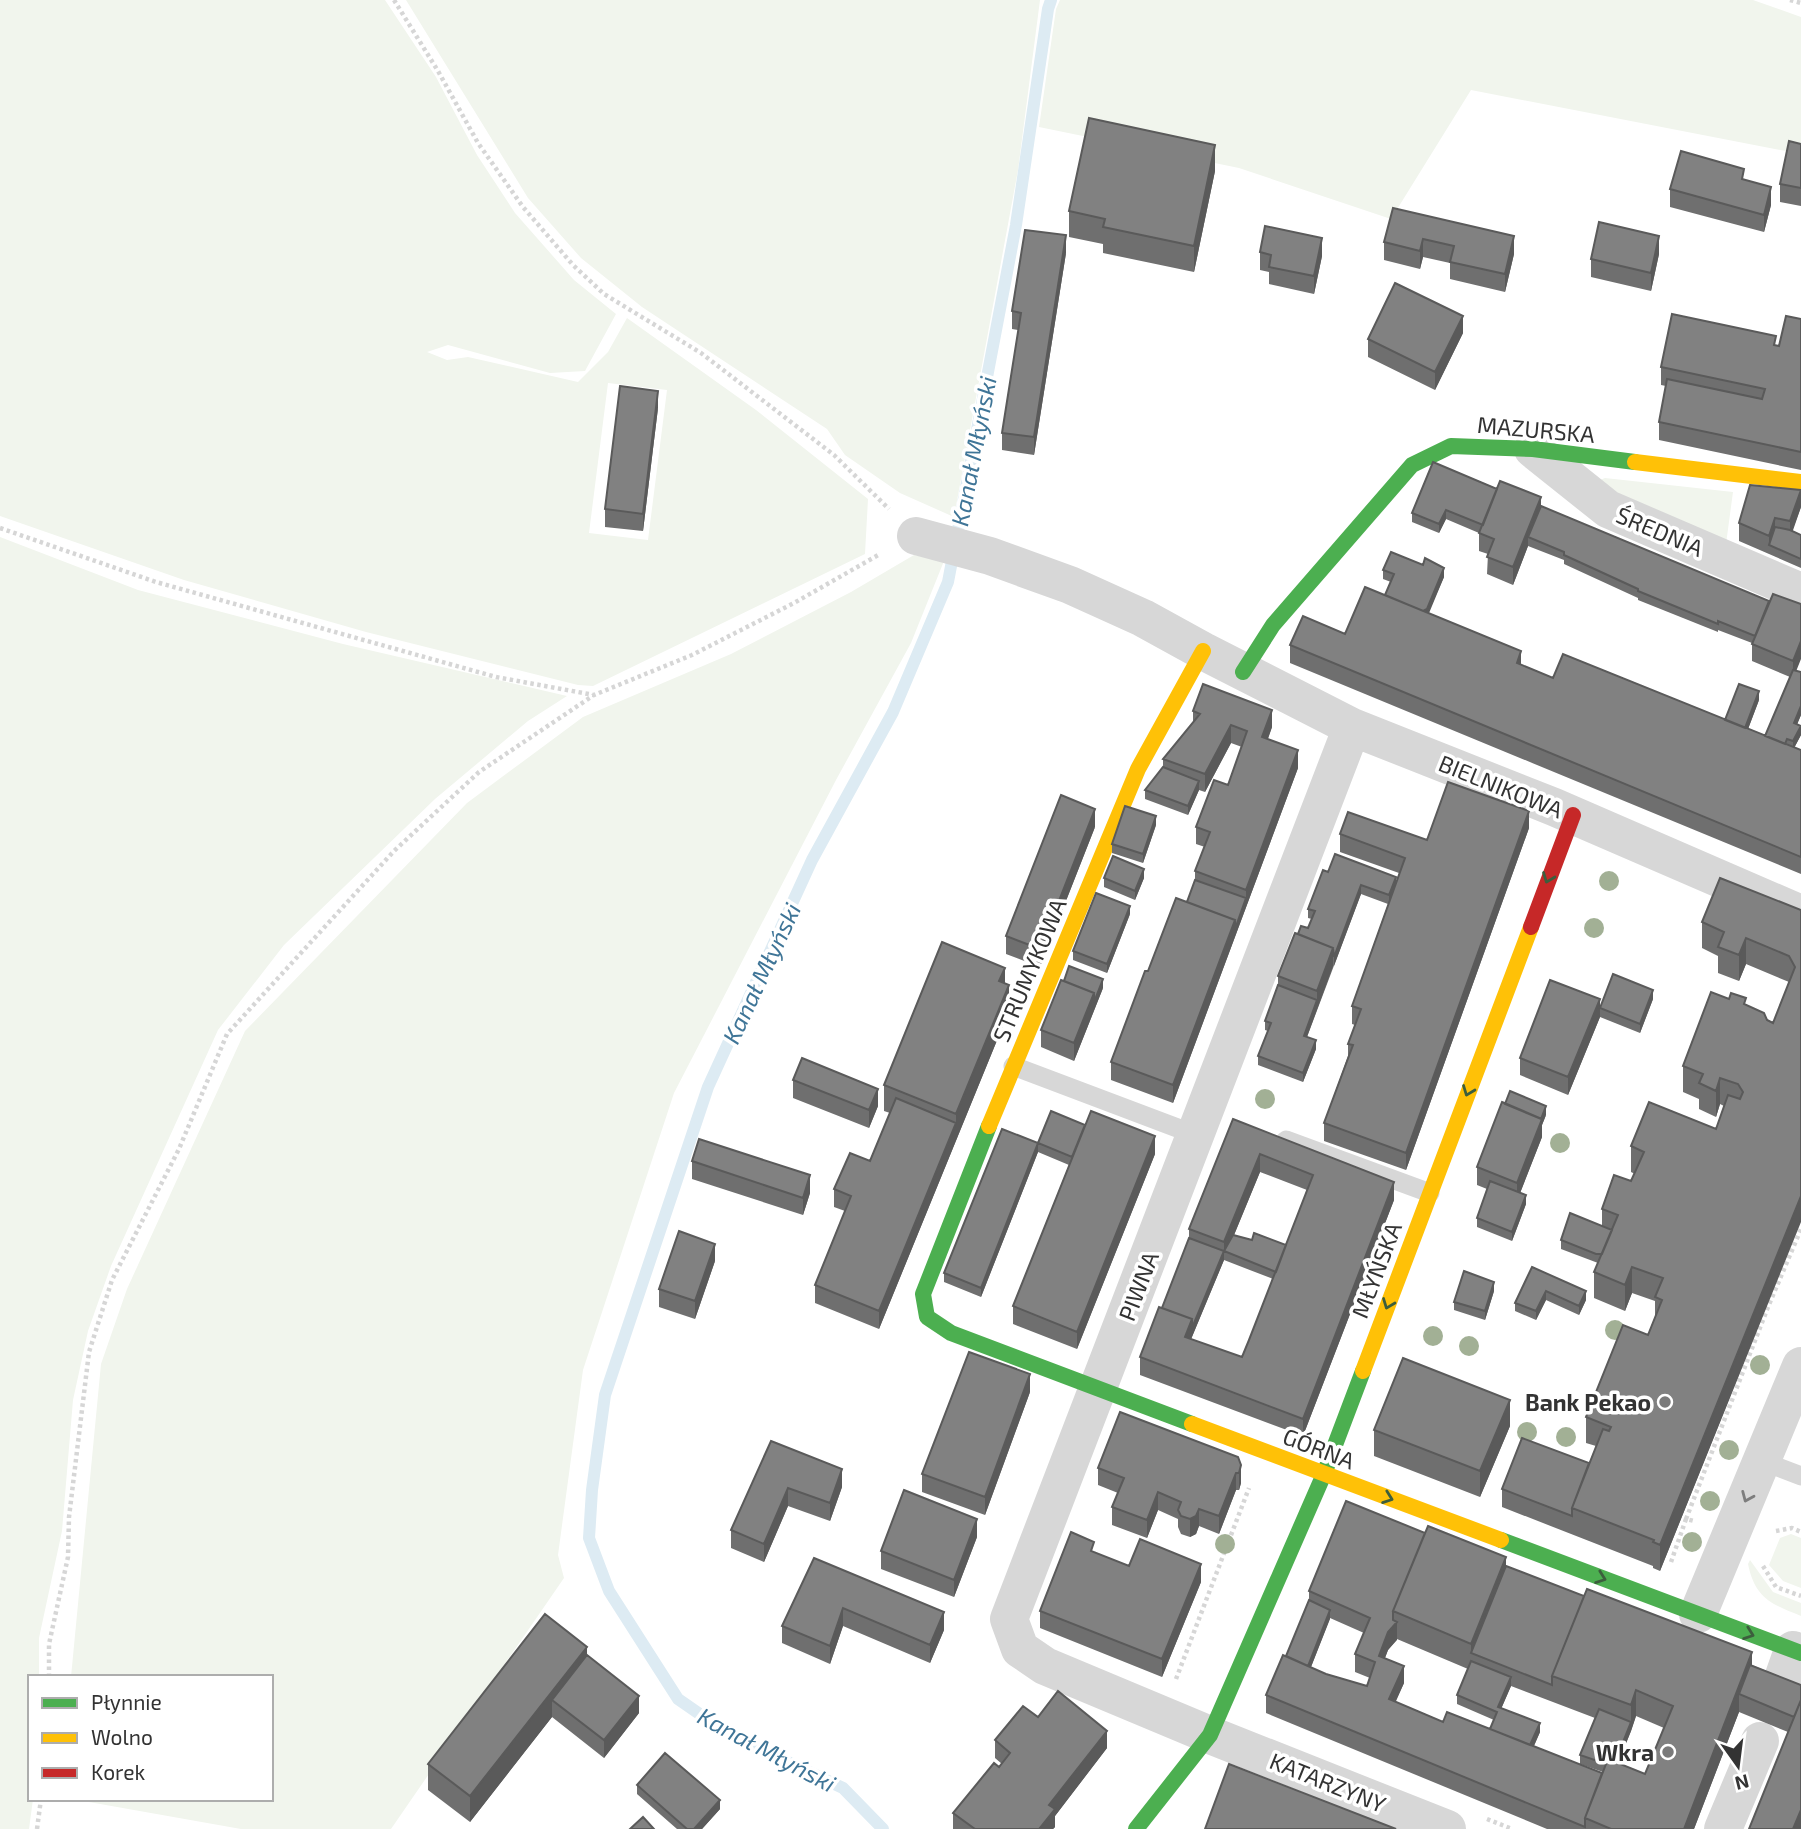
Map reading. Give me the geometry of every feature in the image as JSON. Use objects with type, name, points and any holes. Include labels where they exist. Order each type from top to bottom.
[{"type":"street","name":"MAZURSKA","points":[[1243,672],[1273,625],[1412,465],[1451,446],[1532,449],[1801,482]]},
{"type":"street","name":"ŚREDNIA","points":[[1532,449],[1608,509],[1801,592]]},
{"type":"street","name":"BIELNIKOWA","points":[[916,536],[990,556],[1070,585],[1143,618],[1203,652],[1352,727],[1573,815],[1801,914]]},
{"type":"street","name":"STRUMYKOWA","points":[[928,1317],[923,1294],[1013,1066],[1138,769],[1203,652]]},
{"type":"street","name":"PIWNA","points":[[1210,1735],[1045,1666],[1020,1649],[1009,1619],[1206,1120],[1352,727]]},
{"type":"street","name":"MŁYŃSKA","points":[[1136,1829],[1210,1735],[1324,1474],[1573,815]]},
{"type":"street","name":"GÓRNA","points":[[928,1317],[951,1333],[1797,1651]]},
{"type":"street","points":[[1698,1614],[1801,1366]]},
{"type":"street","points":[[1778,1693],[1797,1651]]},
{"type":"street","name":"KATARZYNY","points":[[1210,1735],[1447,1829]]},
{"type":"street","points":[[1723,1829],[1760,1741]]},
{"type":"lane","points":[[1013,1066],[1206,1120]]},
{"type":"lane","points":[[1268,1134],[1430,1193]]},
{"type":"lane","points":[[1762,1461],[1801,1476]]},
{"type":"path","points":[[49,1675],[49,1644],[68,1556],[69,1517],[89,1352],[112,1280],[179,1149],[228,1034],[394,851],[479,772],[594,695],[692,655],[916,536],[834,455],[701,353],[604,294],[573,265],[523,207],[478,143],[394,0]]},
{"type":"path","points":[[1790,0],[1801,3]]},
{"type":"path","points":[[0,527],[156,582],[496,677],[594,695]]},
{"type":"path","points":[[1686,1518],[1801,1229]]},
{"type":"path","points":[[1175,1680],[1250,1483]]},
{"type":"path","points":[[1771,1538],[1777,1529],[1792,1528],[1801,1532]]},
{"type":"path","points":[[37,1829],[41,1801]]},
{"type":"path","points":[[1485,1818],[1512,1829]]},
{"type":"shaded area","points":[[0,0],[385,0],[436,77],[477,155],[515,213],[574,280],[616,314],[585,371],[550,373],[448,345],[427,352],[447,360],[468,357],[578,382],[608,352],[627,318],[756,410],[868,499],[865,554],[593,686],[578,685],[366,632],[184,580],[0,516]],"holes":[[[608,383],[667,390],[648,540],[589,533]]]},
{"type":"shaded area","points":[[406,0],[1040,0],[1018,170],[954,517],[900,493],[845,455],[827,429],[642,307],[581,258],[528,198]]},
{"type":"shaded area","points":[[1060,0],[1753,0],[1801,17],[1801,154],[1471,90],[1391,219],[1239,168],[1039,127],[1056,9]]},
{"type":"shaded area","points":[[1605,478],[1733,492],[1726,544],[1617,494],[1600,480]]},
{"type":"shaded area","points":[[0,537],[138,590],[343,644],[567,696],[528,721],[435,799],[284,945],[218,1030],[111,1266],[88,1331],[73,1400],[62,1531],[39,1638],[39,1675],[28,1675],[28,1801],[33,1801],[29,1829],[0,1829]]},
{"type":"shaded area","points":[[914,555],[944,561],[911,643],[836,780],[674,1093],[583,1370],[558,1555],[564,1578],[391,1829],[241,1829],[83,1801],[273,1801],[273,1675],[71,1675],[101,1364],[127,1289],[245,1031],[467,803],[583,717],[731,654],[851,592]]},
{"type":"shaded area","points":[[1791,1534],[1801,1538],[1801,1588],[1783,1581],[1769,1565],[1780,1538]]},
{"type":"shaded area","points":[[1750,1560],[1773,1592],[1801,1603],[1801,1616],[1781,1608],[1760,1592],[1751,1576],[1748,1564]]},
{"type":"building","points":[[1089,118],[1215,145],[1194,246],[1103,227],[1105,219],[1069,211]]},
{"type":"building","points":[[1789,141],[1801,144],[1801,188],[1780,184]]},
{"type":"building","points":[[1681,151],[1744,169],[1742,179],[1771,187],[1764,215],[1670,189]]},
{"type":"building","points":[[1393,208],[1514,236],[1505,274],[1450,262],[1454,246],[1423,239],[1420,251],[1384,242]]},
{"type":"building","points":[[1599,222],[1659,236],[1651,273],[1591,259]]},
{"type":"building","points":[[1265,226],[1322,238],[1314,276],[1269,267],[1271,255],[1260,252]]},
{"type":"building","points":[[1025,230],[1066,235],[1034,437],[1002,433],[1021,313],[1012,311]]},
{"type":"building","points":[[1395,283],[1463,316],[1435,372],[1368,339]]},
{"type":"building","points":[[1672,314],[1776,336],[1774,345],[1779,346],[1786,316],[1801,319],[1801,452],[1659,422],[1667,379],[1762,399],[1765,389],[1661,367]]},
{"type":"building","points":[[620,386],[658,391],[643,514],[605,509]]},
{"type":"building","points":[[1433,462],[1497,489],[1483,525],[1446,510],[1439,524],[1412,513]]},
{"type":"building","points":[[1500,481],[1541,497],[1513,567],[1487,557],[1494,539],[1479,533]]},
{"type":"building","points":[[1750,485],[1801,490],[1790,521],[1775,518],[1769,536],[1739,523]]},
{"type":"building","points":[[1541,506],[1769,601],[1755,636],[1638,591],[1564,555],[1564,552],[1528,537]]},
{"type":"building","points":[[1775,527],[1801,535],[1801,559],[1769,545]]},
{"type":"building","points":[[1391,552],[1423,565],[1425,558],[1444,568],[1427,609],[1423,611],[1385,595],[1394,574],[1383,570]]},
{"type":"building","points":[[1365,587],[1521,651],[1517,663],[1553,678],[1563,654],[1801,750],[1801,857],[1290,645],[1303,616],[1345,634]]},
{"type":"building","points":[[1773,594],[1801,604],[1801,641],[1793,661],[1752,644]]},
{"type":"building","points":[[1793,670],[1801,672],[1801,706],[1794,723],[1801,726],[1793,741],[1787,739],[1785,744],[1765,736]]},
{"type":"building","points":[[1203,684],[1272,710],[1262,737],[1298,750],[1246,890],[1195,871],[1210,832],[1196,827],[1214,780],[1228,785],[1247,731],[1231,725],[1205,774],[1163,759],[1200,714],[1193,711]]},
{"type":"building","points":[[1739,684],[1759,691],[1745,728],[1725,720]]},
{"type":"building","points":[[1163,767],[1199,781],[1188,806],[1145,790]]},
{"type":"building","points":[[1448,782],[1529,811],[1406,1153],[1324,1123],[1353,1045],[1348,1044],[1361,1009],[1352,1006],[1405,858],[1340,834],[1348,812],[1427,840]]},
{"type":"building","points":[[1061,795],[1095,809],[1040,949],[1006,936]]},
{"type":"building","points":[[1125,806],[1156,816],[1143,854],[1112,844]]},
{"type":"building","points":[[1335,854],[1396,877],[1389,895],[1361,885],[1334,957],[1333,948],[1298,934],[1301,926],[1308,928],[1315,911],[1308,909],[1323,870],[1328,872]]},
{"type":"building","points":[[1113,856],[1144,869],[1135,891],[1104,878]]},
{"type":"building","points":[[1720,878],[1801,910],[1801,1196],[1660,1545],[1653,1542],[1654,1540],[1572,1508],[1603,1429],[1609,1431],[1611,1427],[1586,1417],[1623,1325],[1648,1335],[1662,1300],[1655,1297],[1663,1278],[1632,1267],[1625,1285],[1594,1272],[1618,1215],[1602,1209],[1614,1175],[1631,1181],[1644,1152],[1631,1146],[1649,1102],[1716,1129],[1728,1095],[1740,1099],[1743,1092],[1738,1084],[1720,1078],[1716,1091],[1699,1083],[1703,1074],[1683,1066],[1711,992],[1729,999],[1731,993],[1746,998],[1744,1004],[1764,1013],[1767,1020],[1773,1023],[1795,967],[1789,956],[1746,938],[1739,955],[1718,947],[1724,932],[1702,922]]},
{"type":"building","points":[[1195,880],[1246,898],[1235,929],[1235,920],[1187,902]]},
{"type":"building","points":[[1096,893],[1130,906],[1107,964],[1073,951]]},
{"type":"building","points":[[1176,898],[1235,920],[1173,1085],[1111,1062]]},
{"type":"building","points":[[1295,933],[1333,948],[1317,991],[1278,976]]},
{"type":"building","points":[[942,942],[1005,968],[999,981],[1009,985],[956,1114],[884,1085]]},
{"type":"building","points":[[1069,966],[1103,979],[1094,1002],[1094,993],[1064,981]]},
{"type":"building","points":[[1613,974],[1653,990],[1640,1024],[1600,1008]]},
{"type":"building","points":[[1061,980],[1094,993],[1074,1043],[1041,1030]]},
{"type":"building","points":[[1550,980],[1600,999],[1568,1077],[1520,1058]]},
{"type":"building","points":[[1278,985],[1317,1000],[1304,1036],[1316,1040],[1303,1073],[1258,1056],[1271,1023],[1265,1021]]},
{"type":"building","points":[[802,1058],[878,1089],[869,1110],[793,1080]]},
{"type":"building","points":[[1510,1091],[1546,1106],[1541,1119],[1505,1104]]},
{"type":"building","points":[[896,1098],[956,1123],[879,1311],[815,1285],[851,1196],[834,1189],[850,1153],[870,1161]]},
{"type":"building","points":[[1502,1102],[1542,1119],[1517,1183],[1477,1167]]},
{"type":"building","points":[[1051,1111],[1085,1125],[1072,1157],[1038,1143]]},
{"type":"building","points":[[1091,1111],[1155,1136],[1077,1332],[1013,1306]]},
{"type":"building","points":[[1233,1119],[1394,1182],[1303,1419],[1140,1357],[1159,1307],[1192,1319],[1185,1337],[1242,1357],[1249,1340],[1313,1175],[1260,1154],[1224,1242],[1189,1229]]},
{"type":"building","points":[[1002,1129],[1038,1143],[981,1288],[944,1273]]},
{"type":"building","points":[[699,1139],[810,1175],[803,1198],[692,1161]]},
{"type":"building","points":[[1490,1181],[1526,1195],[1512,1232],[1477,1218]]},
{"type":"building","points":[[1570,1213],[1612,1230],[1602,1254],[1561,1240]]},
{"type":"building","points":[[679,1231],[715,1244],[695,1301],[659,1289]]},
{"type":"building","points":[[1254,1233],[1286,1245],[1276,1272],[1224,1251],[1233,1235],[1252,1240]]},
{"type":"building","points":[[1189,1238],[1224,1251],[1192,1328],[1192,1319],[1162,1308]]},
{"type":"building","points":[[1532,1267],[1586,1291],[1579,1306],[1546,1291],[1536,1311],[1515,1303]]},
{"type":"building","points":[[1464,1271],[1494,1282],[1485,1311],[1454,1302]]},
{"type":"building","points":[[969,1352],[1030,1374],[985,1497],[922,1474]]},
{"type":"building","points":[[1403,1358],[1510,1400],[1480,1471],[1374,1430]]},
{"type":"building","points":[[1120,1412],[1238,1457],[1241,1465],[1239,1473],[1236,1473],[1219,1516],[1199,1509],[1196,1516],[1190,1519],[1181,1516],[1178,1510],[1181,1502],[1158,1492],[1147,1520],[1112,1507],[1124,1478],[1098,1468]]},
{"type":"building","points":[[1522,1438],[1589,1463],[1572,1508],[1572,1516],[1502,1489]]},
{"type":"building","points":[[771,1441],[842,1469],[830,1503],[788,1488],[764,1544],[731,1530]]},
{"type":"building","points":[[904,1490],[977,1519],[954,1580],[881,1551]]},
{"type":"building","points":[[1346,1501],[1425,1533],[1393,1611],[1393,1620],[1397,1622],[1388,1632],[1379,1656],[1404,1666],[1389,1699],[1443,1722],[1447,1712],[1602,1773],[1585,1818],[1585,1827],[1266,1695],[1283,1655],[1326,1674],[1367,1686],[1375,1662],[1355,1654],[1370,1618],[1309,1591]]},
{"type":"building","points":[[1428,1526],[1506,1557],[1471,1644],[1393,1611]]},
{"type":"building","points":[[1071,1532],[1094,1542],[1091,1551],[1129,1566],[1140,1539],[1201,1564],[1162,1659],[1040,1611]]},
{"type":"building","points":[[814,1558],[944,1612],[930,1645],[843,1608],[830,1646],[782,1626]]},
{"type":"building","points":[[1506,1566],[1584,1596],[1552,1676],[1552,1685],[1471,1653]]},
{"type":"building","points":[[1587,1589],[1752,1652],[1684,1829],[1611,1829],[1585,1818],[1608,1759],[1645,1774],[1673,1706],[1636,1690],[1631,1705],[1552,1676]]},
{"type":"building","points":[[1309,1600],[1330,1610],[1308,1666],[1286,1656]]},
{"type":"building","points":[[545,1614],[587,1647],[470,1796],[428,1764]]},
{"type":"building","points":[[587,1655],[639,1696],[604,1740],[552,1700]]},
{"type":"building","points":[[1471,1661],[1511,1677],[1498,1707],[1540,1723],[1530,1745],[1490,1729],[1497,1712],[1457,1695]]},
{"type":"building","points":[[1750,1665],[1801,1685],[1801,1700],[1794,1717],[1739,1694]]},
{"type":"building","points":[[1058,1691],[1107,1731],[1049,1805],[1055,1809],[1039,1829],[975,1829],[953,1813],[994,1763],[999,1767],[1010,1753],[995,1740],[1023,1706],[1038,1717]]},
{"type":"building","points":[[1801,1700],[1801,1810],[1793,1829],[1749,1829]]},
{"type":"building","points":[[1599,1709],[1631,1722],[1615,1762],[1608,1759],[1606,1764],[1580,1755]]},
{"type":"building","points":[[665,1753],[720,1800],[694,1829],[687,1829],[637,1785]]},
{"type":"building","points":[[1229,1764],[1396,1829],[1205,1829]]},
{"type":"building","points":[[643,1817],[654,1829],[630,1829]]},
{"type":"waterway","name":"Kanał Młyński","points":[[883,1829],[843,1788],[727,1733],[678,1699],[609,1591],[589,1538],[592,1490],[605,1395],[708,1087],[812,860],[893,712],[948,582],[1016,225],[1051,0]]},
{"type":"traffic: fast","points":[[1243,672],[1273,625],[1412,465],[1451,446],[1533,449],[1635,462]]},
{"type":"traffic: fast","points":[[989,1126],[923,1294],[927,1317],[951,1333],[1192,1424]]},
{"type":"traffic: fast","points":[[1136,1829],[1210,1735],[1324,1474],[1363,1371]]},
{"type":"traffic: fast","points":[[1501,1540],[1801,1653]]},
{"type":"traffic: slow","points":[[1635,462],[1801,482]]},
{"type":"traffic: slow","points":[[989,1126],[1138,769],[1203,651]]},
{"type":"traffic: slow","points":[[1363,1371],[1531,927]]},
{"type":"traffic: slow","points":[[1192,1424],[1501,1540]]},
{"type":"traffic: jam","points":[[1531,927],[1573,815]]},
{"type":"place","name":"Bank Pekao","points":[[1665,1402]]},
{"type":"place","name":"Wkra","points":[[1668,1752]]}]
